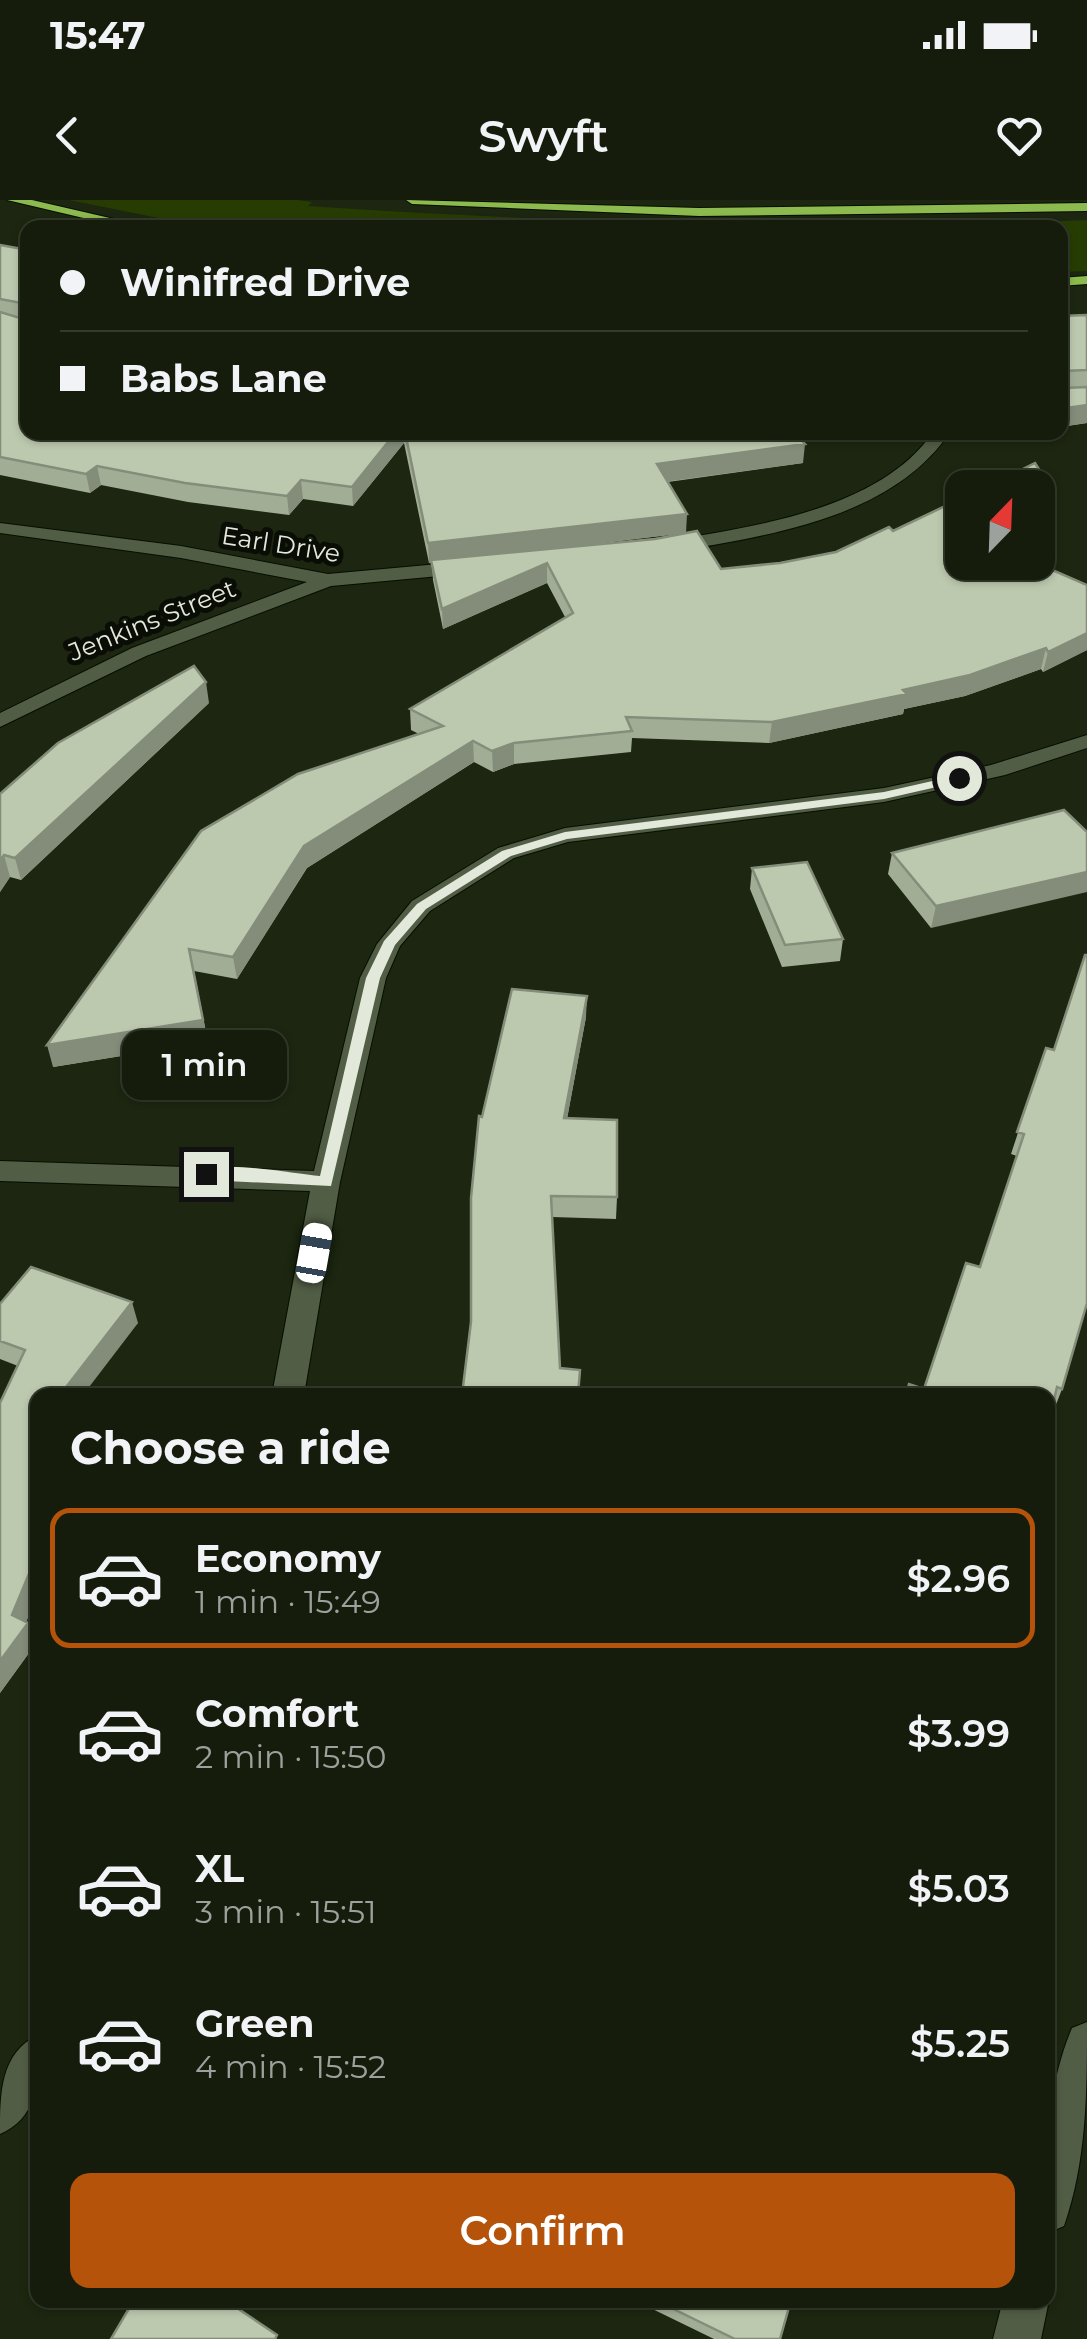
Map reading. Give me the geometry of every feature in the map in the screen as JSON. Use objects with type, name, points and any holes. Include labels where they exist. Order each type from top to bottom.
[{"type":"highway","points":[[13,200],[108,220]]},
{"type":"highway","points":[[412,200],[699,212],[1087,207]]},
{"type":"street","points":[[654,550],[789,523],[868,494],[920,462],[936,440]]},
{"type":"street","name":"Earl Drive","points":[[0,528],[181,552],[328,580],[372,579],[495,564]]},
{"type":"street","name":"Jenkins Street","points":[[0,721],[61,687],[139,652],[328,580]]},
{"type":"street","points":[[289,1388],[326,1182],[373,978],[389,944],[421,906],[506,853],[565,835],[884,796],[997,770],[1087,742]]},
{"type":"street","points":[[0,1170],[145,1177],[236,1173],[326,1182]]},
{"type":"street","points":[[1055,2180],[1087,2043]]},
{"type":"street","points":[[0,2112],[30,2068]]},
{"type":"street","points":[[1017,2339],[1024,2308]]},
{"type":"green space","points":[[69,200],[298,200],[312,202],[308,206],[578,220],[168,220]]},
{"type":"green space","points":[[1087,220],[1087,271],[1068,272],[1068,221]]},
{"type":"building","points":[[0,245],[20,249],[20,303],[0,299]]},
{"type":"building","points":[[0,312],[20,318],[20,440],[390,440],[352,487],[301,480],[287,496],[185,483],[97,466],[86,474],[0,457]]},
{"type":"building","points":[[1087,315],[1087,370],[1068,371],[1068,316]]},
{"type":"building","points":[[1087,387],[1087,405],[1068,408],[1068,388]]},
{"type":"building","points":[[407,440],[801,440],[805,444],[657,464],[687,514],[428,543]]},
{"type":"building","points":[[1035,463],[1039,470],[1021,470]]},
{"type":"building","points":[[945,506],[945,580],[1055,580],[1055,571],[1087,585],[1087,633],[1048,652],[1046,648],[970,675],[903,690],[907,694],[772,722],[626,717],[632,731],[514,743],[492,751],[473,741],[304,846],[233,957],[189,949],[203,1020],[47,1045],[201,831],[298,774],[443,726],[410,709],[573,613],[547,563],[442,609],[431,560],[655,539],[697,531],[721,569],[836,552],[889,527],[893,531]]},
{"type":"building","points":[[194,666],[206,682],[15,858],[4,855],[0,861],[0,794],[58,743]]},
{"type":"building","points":[[1064,810],[1087,832],[1087,872],[936,906],[892,853]]},
{"type":"building","points":[[807,862],[843,939],[785,945],[752,868]]},
{"type":"building","points":[[1087,955],[1087,1303],[1062,1389],[1057,1387],[1055,1396],[1055,1388],[924,1388],[966,1263],[980,1267],[1024,1134],[1017,1132],[1046,1048],[1054,1050]]},
{"type":"building","points":[[512,989],[587,996],[564,1118],[617,1120],[617,1197],[551,1196],[560,1368],[580,1370],[579,1388],[463,1388],[471,1322],[471,1198],[479,1116],[482,1117]]},
{"type":"building","points":[[31,1267],[132,1302],[65,1388],[30,1388],[30,1571],[12,1615],[28,1623],[0,1661],[0,1403],[25,1350],[0,1341],[0,1304]]},
{"type":"building","points":[[129,2308],[237,2308],[277,2335],[275,2339],[111,2339]]},
{"type":"building","points":[[671,2308],[789,2308],[780,2339],[735,2339]]},
{"type":"route","points":[[206,1174],[326,1182],[373,978],[389,944],[421,906],[506,853],[565,835],[884,796],[959,778]]}]
